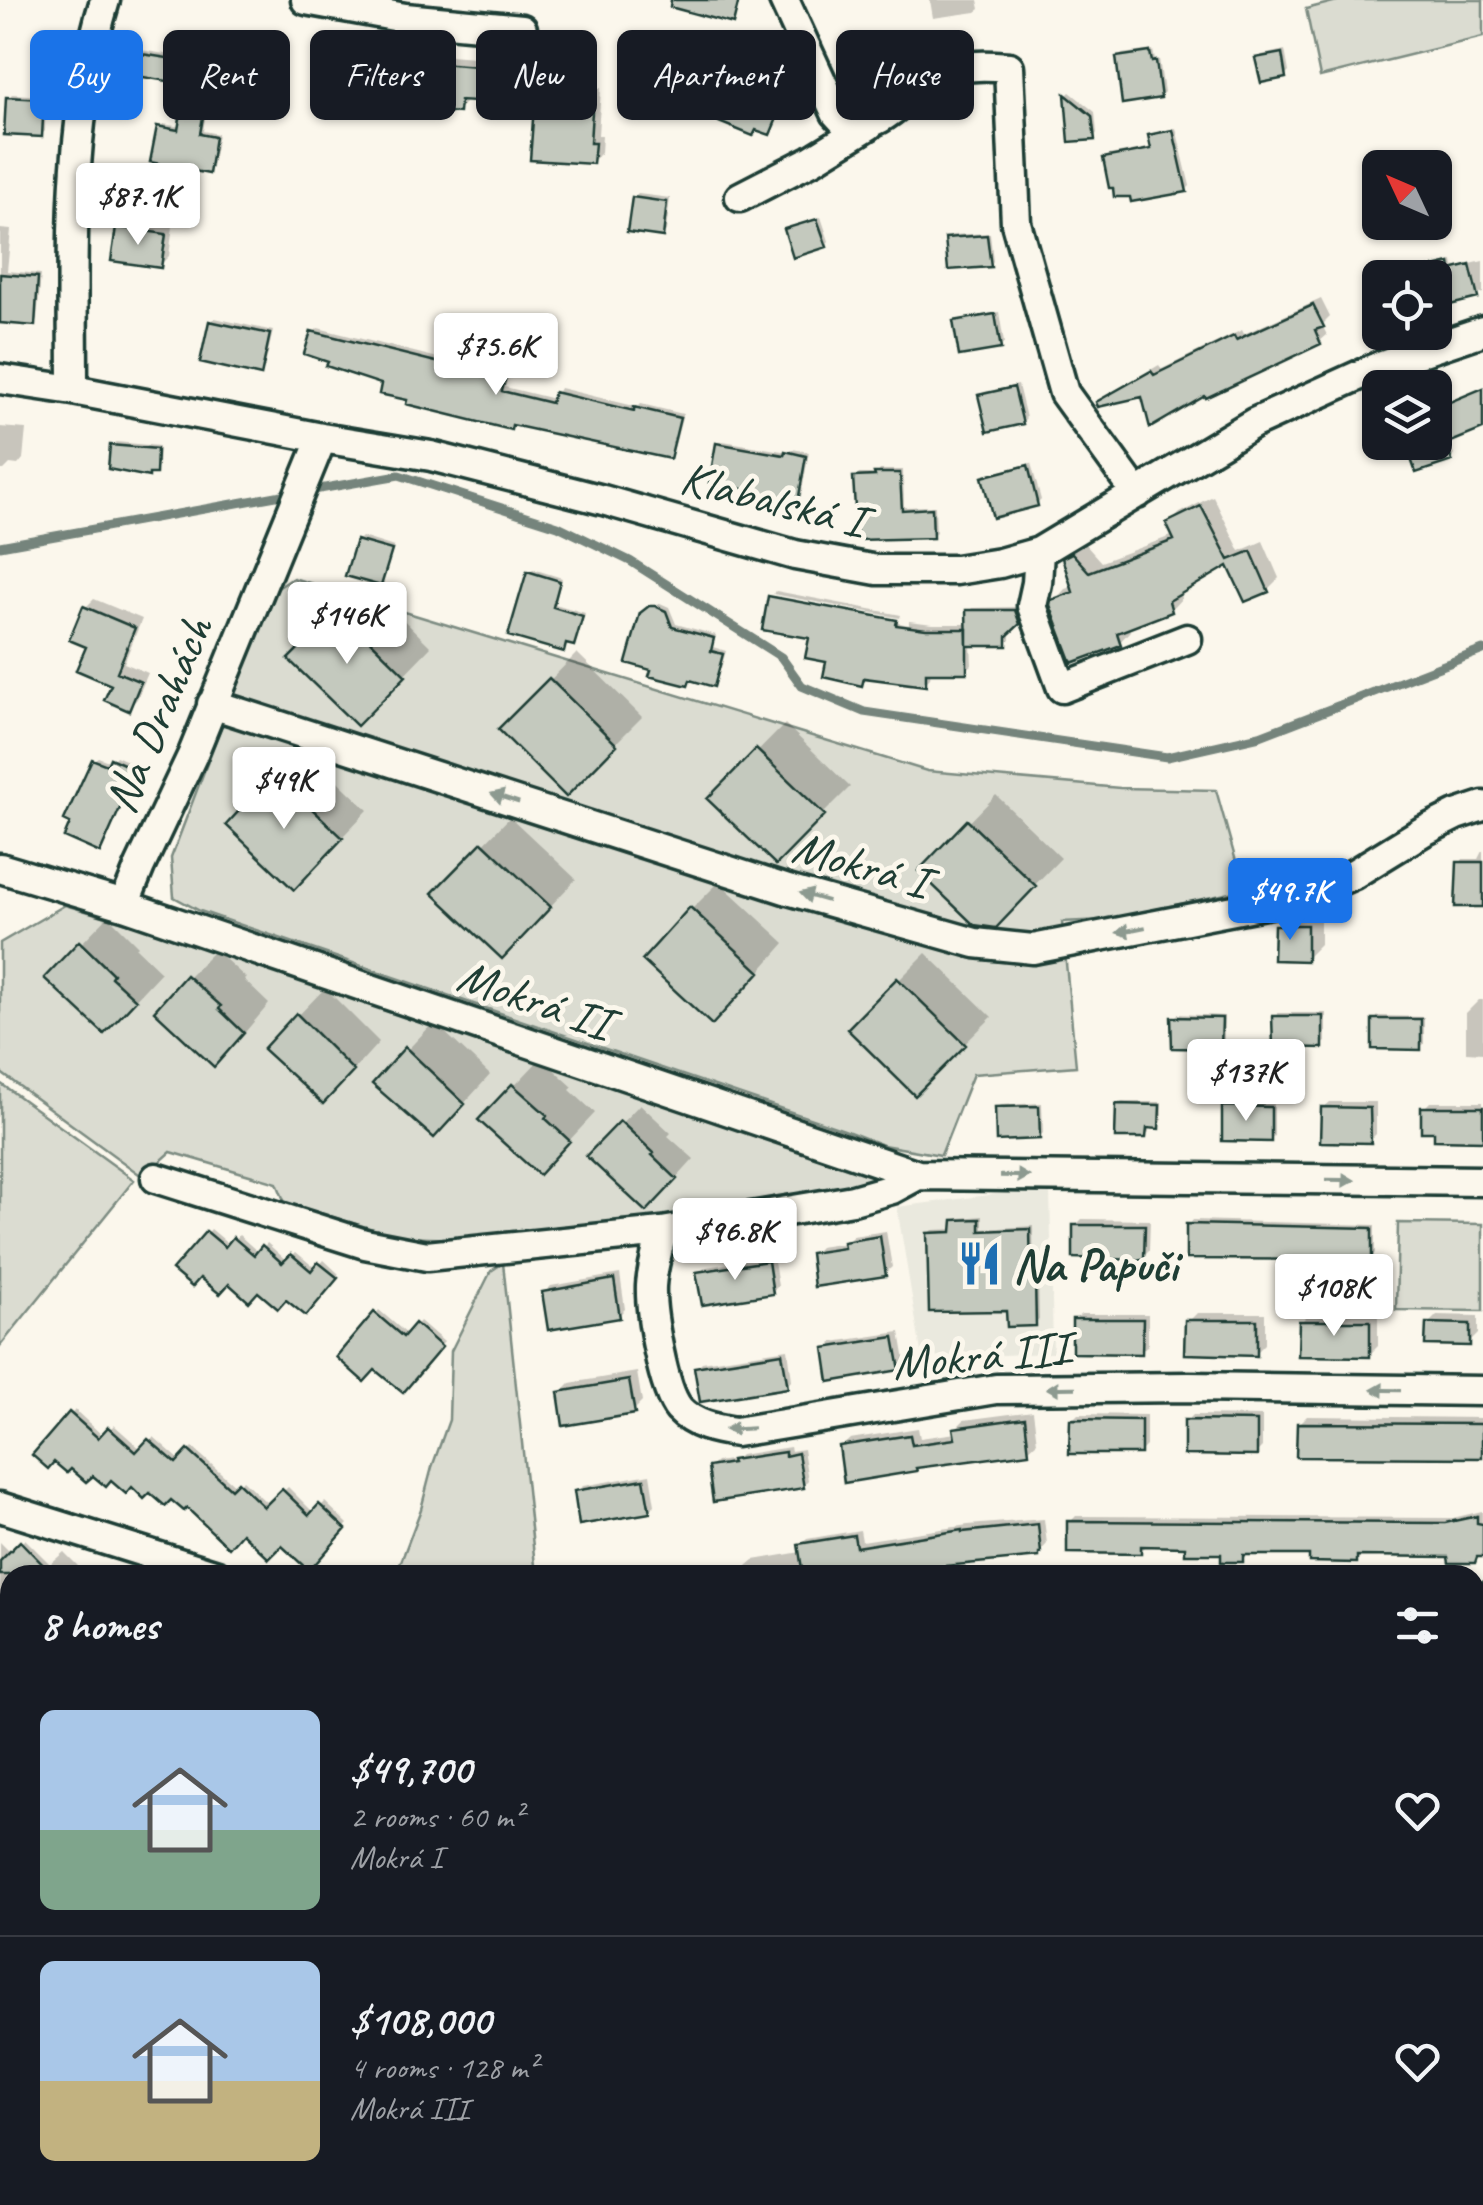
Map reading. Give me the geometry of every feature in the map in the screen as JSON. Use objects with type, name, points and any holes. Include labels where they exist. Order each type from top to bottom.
[{"type":"street","points":[[72,390],[74,190],[92,40],[104,0]]},
{"type":"street","points":[[784,0],[836,113],[847,125],[869,125]]},
{"type":"street","points":[[318,1],[406,18],[522,28]]},
{"type":"street","points":[[740,197],[869,125],[936,76],[971,64],[1009,67],[1016,223],[1064,392],[1137,494]]},
{"type":"street","name":"Klabalská I","points":[[0,380],[431,456],[796,555],[877,570],[956,570],[1039,552],[1254,424],[1382,365],[1483,330]]},
{"type":"street","name":"Na Drahách","points":[[124,905],[192,756],[322,438]]},
{"type":"street","points":[[1039,552],[1032,606],[1062,688],[1187,639]]},
{"type":"street","name":"Mokrá I","points":[[212,704],[788,890],[976,942],[1033,948],[1301,897],[1352,875],[1456,815],[1483,806]]},
{"type":"street","points":[[0,868],[124,905]]},
{"type":"street","name":"Mokrá II","points":[[124,905],[918,1175],[1483,1181]]},
{"type":"street","name":"Mokrá II","points":[[156,1178],[365,1244],[427,1256],[662,1232],[853,1200],[892,1189],[918,1175]]},
{"type":"street","name":"Mokrá III","points":[[662,1232],[651,1285],[658,1348],[670,1395],[686,1416],[718,1430],[736,1432],[996,1390],[1189,1386],[1483,1391]]},
{"type":"street","points":[[0,1507],[185,1565]]},
{"type":"shaded area","points":[[1341,0],[1483,0],[1483,37],[1320,77],[1306,9]]},
{"type":"shaded area","points":[[293,578],[927,771],[1120,788],[1216,790],[1244,890],[1106,920],[1062,922],[1076,1066],[973,1074],[941,1155],[883,1145],[200,911],[174,897],[171,858],[273,591]]},
{"type":"shaded area","points":[[65,905],[304,980],[880,1176],[877,1185],[791,1201],[582,1229],[461,1239],[400,1237],[285,1203],[277,1183],[171,1152],[143,1177],[0,1072],[0,943]]},
{"type":"shaded area","points":[[0,1083],[134,1180],[0,1346]]},
{"type":"shaded area","points":[[1050,1187],[1053,1353],[922,1358],[897,1207]]},
{"type":"shaded area","points":[[1398,1223],[1483,1224],[1483,1311],[1396,1310]]},
{"type":"shaded area","points":[[503,1263],[535,1565],[400,1565],[449,1420],[451,1351],[491,1271]]},
{"type":"building","points":[[671,0],[739,0],[733,24],[670,7]]},
{"type":"building","points":[[1150,52],[1152,62],[1156,61],[1161,98],[1122,104],[1116,57]]},
{"type":"building","points":[[1282,53],[1286,78],[1261,83],[1255,58]]},
{"type":"building","points":[[143,54],[163,57],[163,80],[143,77]]},
{"type":"building","points":[[456,64],[476,66],[476,102],[460,101],[459,113]]},
{"type":"building","points":[[1065,94],[1092,116],[1095,140],[1069,142]]},
{"type":"building","points":[[6,97],[30,98],[30,120],[43,120],[42,137],[4,135]]},
{"type":"building","points":[[180,120],[202,120],[200,134],[215,137],[209,174],[150,162],[157,126],[178,130]]},
{"type":"building","points":[[533,120],[591,120],[593,164],[530,160]]},
{"type":"building","points":[[776,120],[770,135],[756,130],[753,136],[719,122]]},
{"type":"building","points":[[1173,130],[1187,192],[1131,202],[1130,197],[1114,197],[1103,158],[1151,149],[1148,135]]},
{"type":"building","points":[[632,197],[667,202],[663,237],[627,232]]},
{"type":"building","points":[[817,219],[827,247],[793,258],[784,229]]},
{"type":"building","points":[[116,227],[166,234],[161,268],[111,261]]},
{"type":"building","points":[[987,235],[991,267],[948,270],[945,238]]},
{"type":"building","points":[[1470,265],[1478,298],[1452,304],[1452,270]]},
{"type":"building","points":[[0,274],[38,277],[35,326],[0,323]]},
{"type":"building","points":[[1313,305],[1324,327],[1315,330],[1321,344],[1205,396],[1150,428],[1142,397],[1098,407],[1096,402],[1151,371],[1154,375],[1234,336],[1236,340]]},
{"type":"building","points":[[995,314],[1001,349],[959,356],[953,321]]},
{"type":"building","points":[[209,321],[270,334],[261,376],[200,362]]},
{"type":"building","points":[[311,331],[472,371],[473,365],[507,373],[502,391],[551,403],[554,392],[680,418],[670,459],[512,425],[511,430],[406,404],[407,400],[379,394],[381,384],[326,366],[328,362],[304,354]]},
{"type":"building","points":[[1014,387],[1023,424],[987,432],[978,395]]},
{"type":"building","points":[[1483,388],[1483,429],[1452,442],[1452,401]]},
{"type":"building","points":[[716,443],[806,456],[798,502],[709,483]]},
{"type":"building","points":[[110,445],[157,449],[156,474],[149,477],[108,469]]},
{"type":"building","points":[[1411,460],[1452,461],[1416,473]]},
{"type":"building","points":[[1028,465],[1038,506],[993,518],[982,477]]},
{"type":"building","points":[[874,473],[900,473],[902,510],[932,508],[933,538],[857,540],[853,477],[875,476]]},
{"type":"building","points":[[1201,506],[1229,560],[1251,551],[1269,592],[1245,602],[1228,566],[1169,601],[1172,612],[1117,633],[1121,645],[1072,663],[1050,605],[1051,600],[1073,592],[1062,558],[1072,553],[1089,572],[1174,540],[1166,523]]},
{"type":"building","points":[[356,540],[392,550],[381,586],[345,576]]},
{"type":"building","points":[[527,571],[560,581],[553,607],[583,616],[574,646],[566,644],[564,652],[508,636]]},
{"type":"building","points":[[768,596],[897,620],[896,625],[967,629],[967,673],[926,673],[926,686],[864,678],[862,686],[823,677],[826,662],[805,658],[809,638],[762,630]]},
{"type":"building","points":[[83,606],[135,628],[117,672],[141,682],[129,711],[104,700],[111,685],[76,670],[86,647],[69,640]]},
{"type":"building","points":[[649,606],[666,611],[672,627],[714,638],[711,651],[723,654],[714,687],[690,680],[688,686],[649,676],[651,670],[626,663],[640,613]]},
{"type":"building","points":[[338,609],[406,676],[357,726],[288,659]]},
{"type":"building","points":[[966,610],[1015,610],[1020,624],[1007,636],[1007,646],[967,646]]},
{"type":"building","points":[[549,678],[617,745],[566,797],[498,729]]},
{"type":"building","points":[[756,749],[825,815],[776,865],[707,799]]},
{"type":"building","points":[[110,758],[137,770],[100,853],[64,837],[70,823],[64,820],[92,759],[107,765]]},
{"type":"building","points":[[274,773],[343,838],[294,890],[226,825]]},
{"type":"building","points":[[967,820],[1036,886],[996,928],[974,925],[918,871]]},
{"type":"building","points":[[482,842],[551,907],[502,959],[432,893]]},
{"type":"building","points":[[1457,862],[1483,862],[1483,907],[1455,907]]},
{"type":"building","points":[[690,907],[760,972],[712,1025],[642,960]]},
{"type":"building","points":[[1274,925],[1307,925],[1307,961],[1273,960]]},
{"type":"building","points":[[79,941],[136,1000],[104,1034],[44,978]]},
{"type":"building","points":[[186,975],[244,1033],[214,1067],[154,1011]]},
{"type":"building","points":[[897,978],[966,1045],[915,1096],[847,1029]]},
{"type":"building","points":[[296,1013],[354,1071],[323,1104],[263,1049]]},
{"type":"building","points":[[1272,1016],[1323,1016],[1323,1048],[1273,1047]]},
{"type":"building","points":[[1171,1017],[1222,1018],[1221,1049],[1172,1048]]},
{"type":"building","points":[[1372,1019],[1421,1019],[1421,1050],[1372,1049]]},
{"type":"building","points":[[405,1047],[465,1104],[434,1138],[372,1084]]},
{"type":"building","points":[[512,1084],[570,1141],[539,1175],[478,1120]]},
{"type":"building","points":[[1116,1104],[1160,1105],[1159,1129],[1147,1128],[1146,1138],[1115,1138]]},
{"type":"building","points":[[1039,1106],[1040,1139],[996,1141],[995,1107]]},
{"type":"building","points":[[1222,1106],[1271,1107],[1271,1142],[1222,1141]]},
{"type":"building","points":[[1321,1107],[1370,1108],[1371,1143],[1320,1142]]},
{"type":"building","points":[[1421,1107],[1483,1107],[1483,1141],[1434,1140],[1434,1132],[1421,1132]]},
{"type":"building","points":[[620,1121],[677,1179],[646,1212],[586,1156]]},
{"type":"building","points":[[980,1219],[980,1231],[1030,1229],[1036,1326],[1007,1327],[1006,1311],[929,1312],[927,1233],[952,1232],[953,1220]]},
{"type":"building","points":[[1186,1224],[1372,1228],[1372,1260],[1186,1259]]},
{"type":"building","points":[[1073,1225],[1145,1225],[1144,1260],[1073,1258]]},
{"type":"building","points":[[206,1231],[225,1247],[233,1237],[254,1255],[262,1245],[282,1263],[291,1254],[311,1271],[318,1262],[338,1278],[306,1316],[286,1300],[278,1309],[258,1292],[249,1302],[229,1284],[220,1294],[200,1278],[192,1287],[172,1270]]},
{"type":"building","points":[[880,1236],[886,1276],[814,1287],[810,1253],[844,1248],[843,1242]]},
{"type":"building","points":[[768,1261],[773,1294],[702,1305],[696,1272]]},
{"type":"building","points":[[614,1279],[620,1318],[548,1330],[542,1292]]},
{"type":"building","points":[[374,1312],[403,1337],[415,1323],[442,1347],[403,1393],[375,1370],[364,1382],[336,1357]]},
{"type":"building","points":[[1072,1319],[1143,1319],[1142,1354],[1072,1353]]},
{"type":"building","points":[[1185,1320],[1257,1320],[1257,1356],[1184,1354]]},
{"type":"building","points":[[1299,1321],[1370,1321],[1370,1357],[1298,1356]]},
{"type":"building","points":[[1426,1323],[1470,1324],[1470,1346],[1425,1345]]},
{"type":"building","points":[[894,1337],[900,1370],[829,1382],[824,1348]]},
{"type":"building","points":[[782,1353],[788,1388],[700,1402],[694,1367]]},
{"type":"building","points":[[629,1380],[635,1414],[563,1426],[558,1392]]},
{"type":"building","points":[[69,1412],[98,1438],[108,1427],[136,1452],[148,1439],[176,1463],[188,1450],[231,1489],[238,1482],[264,1507],[282,1489],[309,1515],[319,1504],[346,1529],[314,1565],[303,1565],[282,1546],[269,1559],[242,1533],[229,1548],[187,1508],[184,1511],[171,1500],[165,1506],[150,1493],[144,1499],[132,1487],[126,1494],[111,1481],[106,1487],[93,1476],[86,1482],[71,1469],[67,1473],[54,1462],[48,1469],[32,1455]]},
{"type":"building","points":[[1025,1418],[1029,1453],[916,1468],[917,1471],[844,1483],[839,1446],[910,1435],[912,1445],[955,1439],[953,1428]]},
{"type":"building","points":[[1070,1419],[1141,1420],[1141,1454],[1069,1454]]},
{"type":"building","points":[[1184,1420],[1257,1421],[1257,1456],[1184,1455]]},
{"type":"building","points":[[1297,1423],[1482,1424],[1482,1458],[1296,1457]]},
{"type":"building","points":[[785,1452],[785,1456],[798,1453],[804,1488],[713,1502],[708,1467]]},
{"type":"building","points":[[644,1479],[650,1513],[579,1525],[574,1491]]},
{"type":"building","points":[[1477,1516],[1477,1523],[1483,1524],[1483,1557],[1477,1557],[1475,1563],[1449,1563],[1448,1557],[1357,1556],[1357,1563],[1309,1562],[1309,1555],[1243,1555],[1243,1562],[1221,1562],[1221,1554],[1185,1554],[1185,1547],[1141,1546],[1141,1554],[1067,1553],[1067,1521],[1445,1523]]},
{"type":"building","points":[[1038,1524],[1041,1553],[1039,1557],[955,1565],[801,1565],[798,1544],[854,1535],[856,1547]]},
{"type":"building","points":[[20,1541],[43,1565],[0,1565]]},
{"type":"waterway","points":[[308,491],[399,475],[558,526],[630,561],[781,657],[802,686],[864,712],[1167,757],[1260,736],[1483,650]]},
{"type":"waterway","points":[[0,546],[293,493]]},
{"type":"place","name":"Na Papuči","points":[[980,1264]]}]
